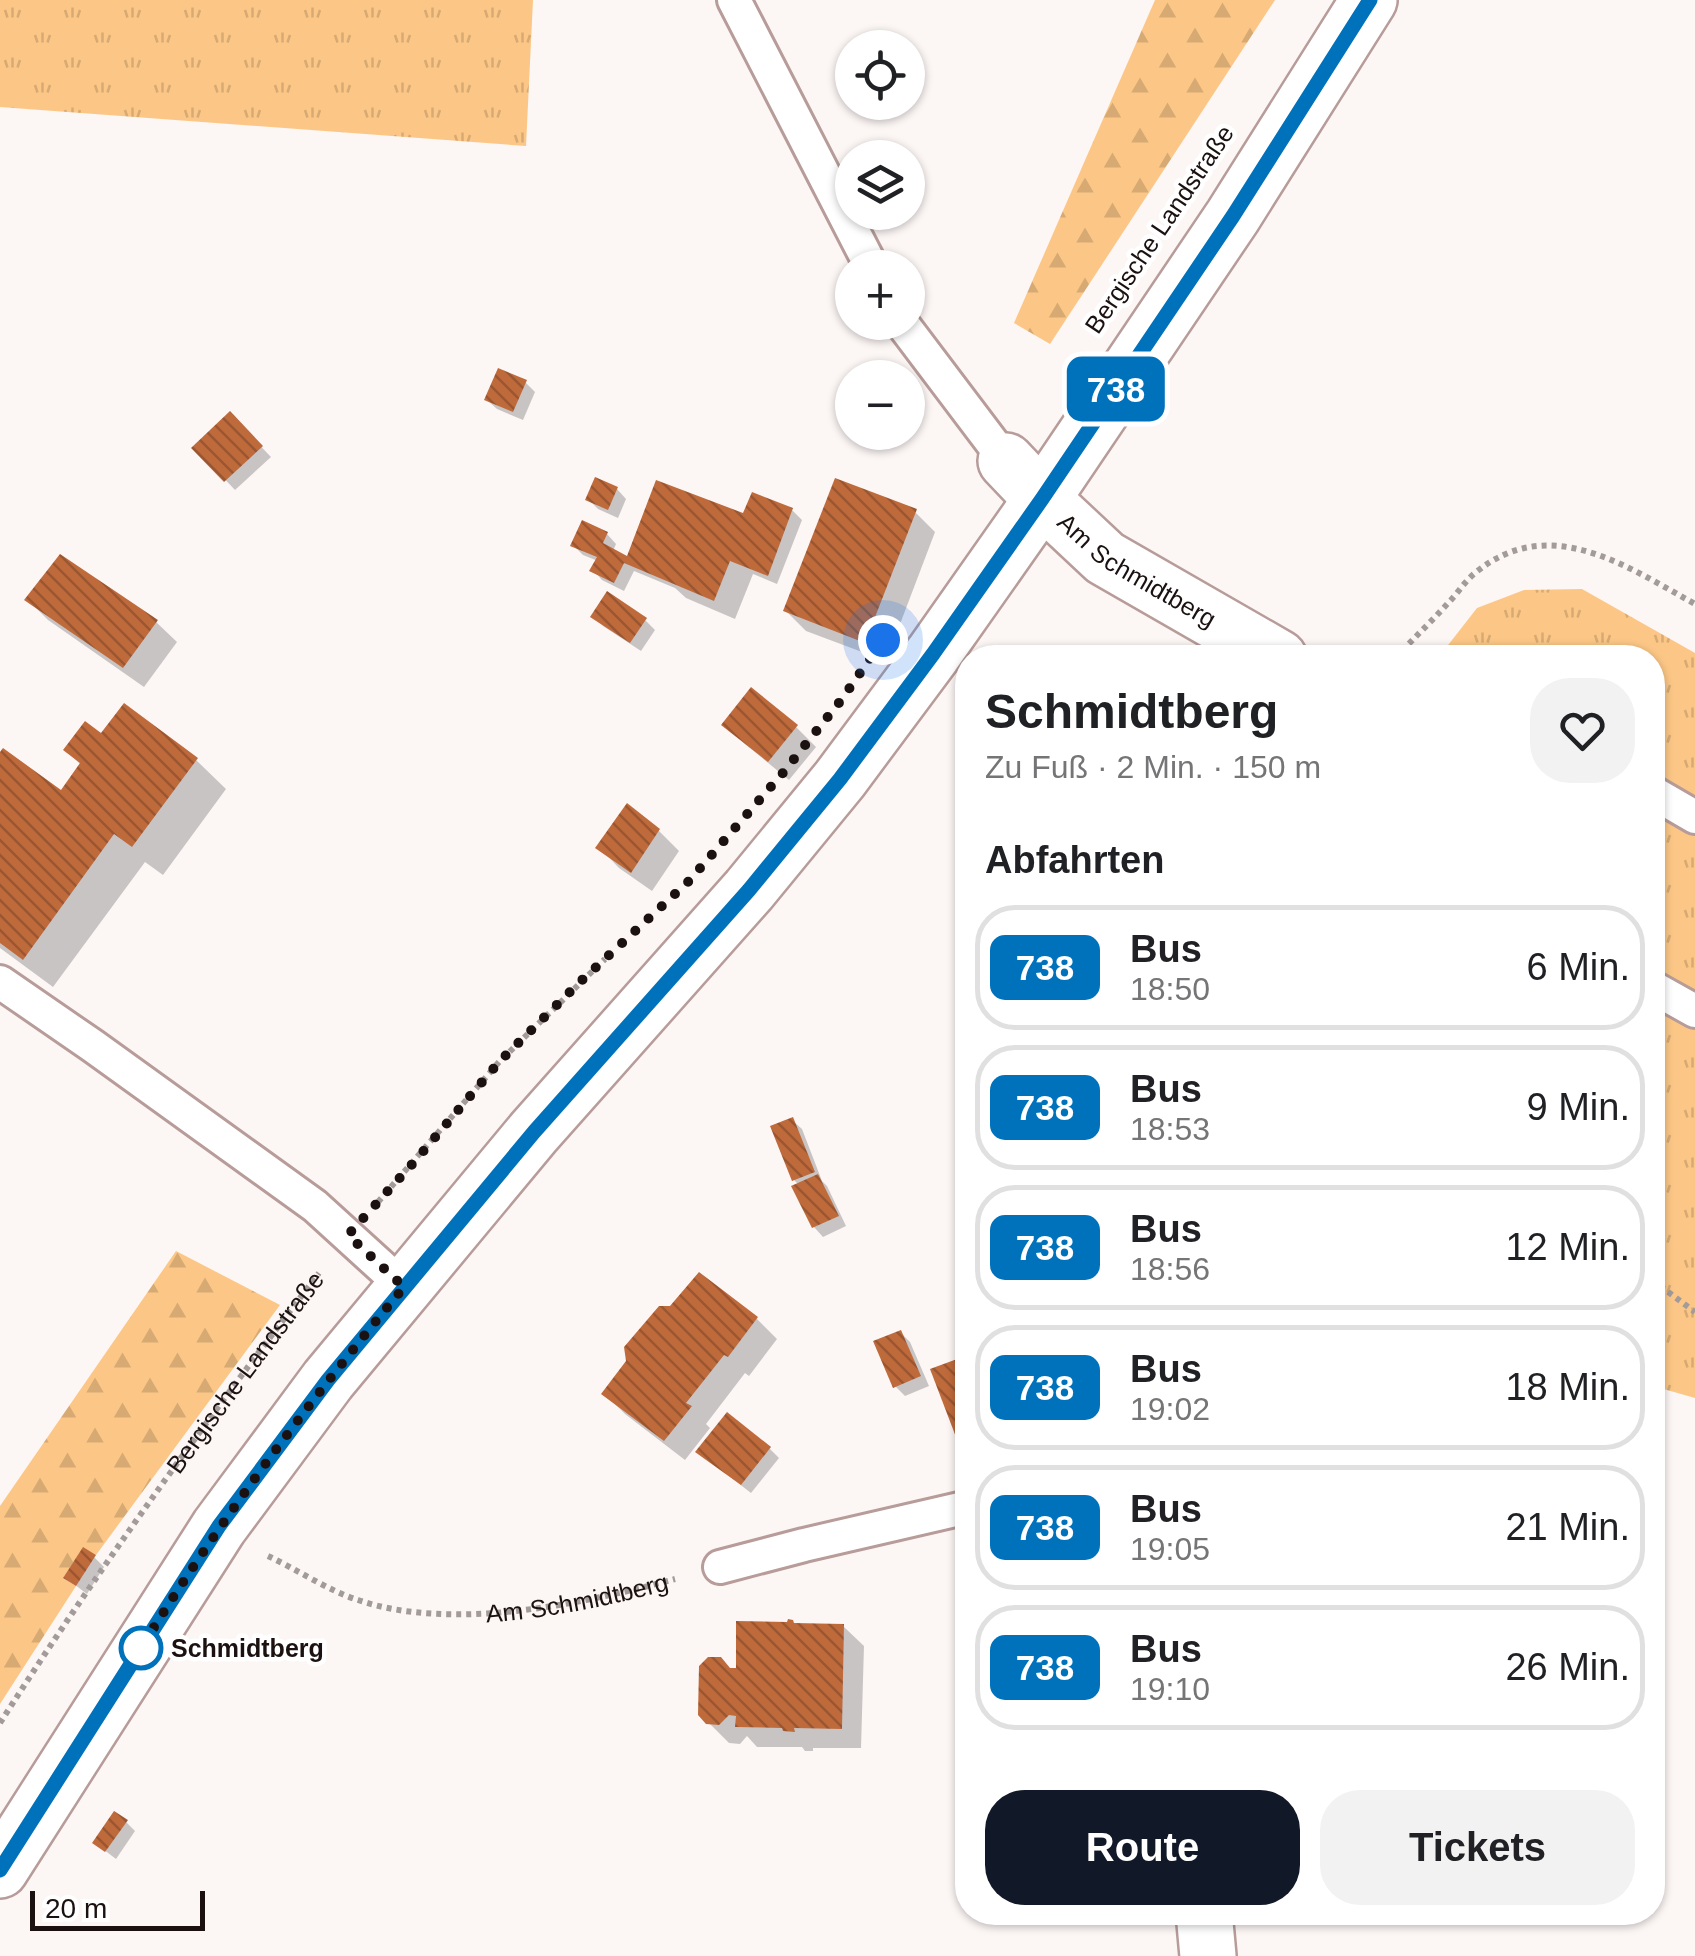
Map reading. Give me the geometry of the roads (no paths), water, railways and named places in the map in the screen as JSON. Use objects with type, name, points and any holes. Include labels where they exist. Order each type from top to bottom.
[{"type":"main road","name":"Bergische Landstraße","points":[[0,1870],[219,1526],[328,1380],[534,1132],[737,904],[840,779],[933,654],[1024,480],[1233,216],[1370,0]]},
{"type":"main road","name":"Am Schmidtberg","points":[[1024,480],[1105,558],[1257,645]]},
{"type":"main road","points":[[1205,1925],[1208,1956]]},
{"type":"lane","points":[[734,0],[863,250]]},
{"type":"lane","name":"Am Schmidtberg","points":[[915,340],[1024,480]]},
{"type":"lane","points":[[1665,799],[1695,816]]},
{"type":"lane","points":[[0,982],[300,1195],[404,1287]]},
{"type":"lane","points":[[1665,995],[1695,1012]]},
{"type":"lane","points":[[720,1568],[955,1511]]},
{"type":"place","name":"Schmidtberg","points":[[141,1648]]}]
